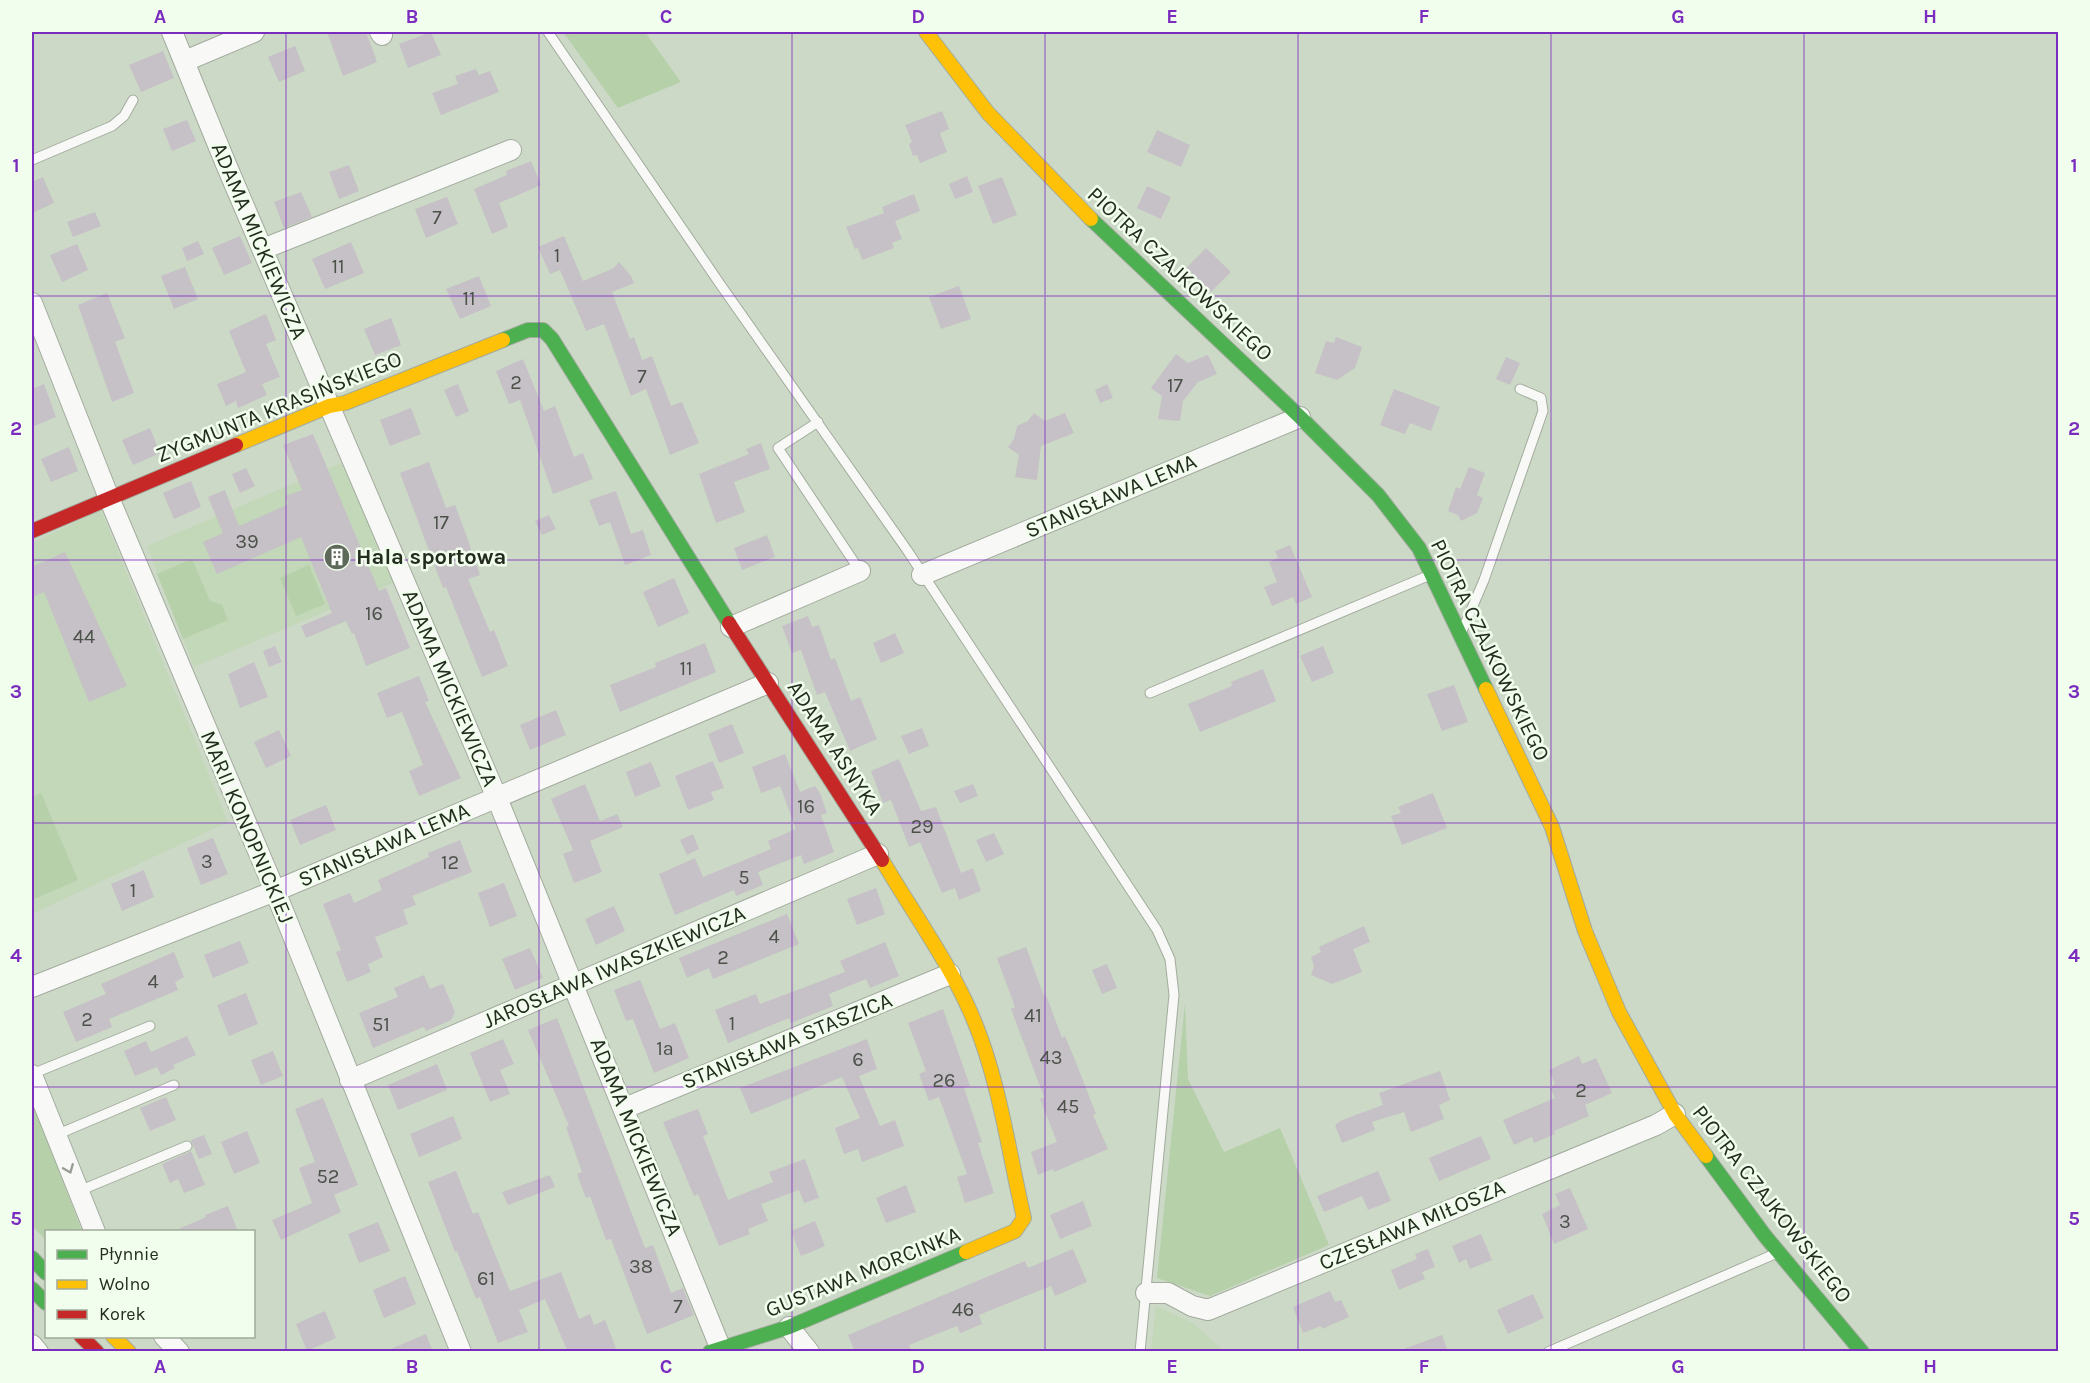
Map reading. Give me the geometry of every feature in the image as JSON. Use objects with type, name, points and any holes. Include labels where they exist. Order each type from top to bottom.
[{"type":"street","name":"ADAMA MICKIEWICZA","points":[[172,32],[225,162],[497,798],[624,1108],[715,1349]]},
{"type":"street","points":[[185,61],[254,32]]},
{"type":"street","name":"PIOTRA CZAJKOWSKIEGO","points":[[926,32],[988,113],[1071,200],[1300,417],[1378,495],[1419,548],[1552,827],[1585,931],[1619,1012],[1675,1114],[1779,1253],[1862,1352]]},
{"type":"street","points":[[263,249],[511,150]]},
{"type":"street","name":"MARII KONOPNICKIEJ","points":[[32,303],[109,498],[274,891],[461,1352]]},
{"type":"street","name":"ZYGMUNTA KRASIŃSKIEGO","points":[[32,531],[329,406],[345,403],[528,330],[543,330]]},
{"type":"street","name":"ADAMA ASNYKA","points":[[543,330],[552,339],[731,627],[878,854],[950,974],[975,1022],[990,1068],[1024,1218]]},
{"type":"street","name":"STANISŁAWA LEMA","points":[[922,574],[1300,417]]},
{"type":"street","points":[[731,627],[860,571]]},
{"type":"street","name":"STANISŁAWA LEMA","points":[[32,987],[274,891],[768,683]]},
{"type":"street","name":"JAROSŁAWA IWASZKIEWICZA","points":[[350,1080],[878,854]]},
{"type":"street","name":"STANISŁAWA STASZICA","points":[[624,1108],[950,974]]},
{"type":"street","points":[[32,1075],[94,1230]]},
{"type":"street","name":"CZESŁAWA MIŁOSZA","points":[[1146,1293],[1168,1293],[1192,1306],[1208,1310],[1656,1125],[1675,1114]]},
{"type":"street","name":"GUSTAWA MORCINKA","points":[[715,1349],[789,1327],[1015,1232],[1024,1218]]},
{"type":"street","points":[[32,1258],[45,1272]]},
{"type":"street","points":[[32,1289],[45,1302]]},
{"type":"street","points":[[789,1327],[808,1352]]},
{"type":"street","points":[[83,1338],[97,1352]]},
{"type":"street","points":[[115,1338],[129,1352]]},
{"type":"street","points":[[166,1338],[179,1352]]},
{"type":"street","points":[[32,1345],[38,1352]]},
{"type":"lane","points":[[548,32],[922,574],[1157,930],[1170,959],[1174,995],[1140,1352]]},
{"type":"lane","points":[[32,160],[112,126],[124,116],[133,100]]},
{"type":"lane","points":[[1461,634],[1492,557],[1543,411],[1541,398],[1520,389]]},
{"type":"lane","points":[[818,422],[778,448],[860,571]]},
{"type":"lane","points":[[1150,693],[1432,574]]},
{"type":"lane","points":[[32,1075],[150,1026]]},
{"type":"lane","points":[[56,1135],[174,1085]]},
{"type":"lane","points":[[78,1192],[187,1146]]},
{"type":"lane","points":[[1548,1352],[1779,1253]]},
{"type":"shaded area","points":[[563,32],[645,32],[681,82],[618,108]]},
{"type":"shaded area","points":[[341,463],[396,582],[194,667],[147,546]]},
{"type":"shaded area","points":[[101,510],[228,822],[32,914],[32,543]]},
{"type":"shaded area","points":[[192,559],[210,601],[222,605],[228,620],[183,639],[157,574]]},
{"type":"shaded area","points":[[309,565],[325,604],[296,616],[280,578]]},
{"type":"shaded area","points":[[41,793],[78,880],[32,900],[32,797]]},
{"type":"shaded area","points":[[1185,1003],[1188,1079],[1224,1152],[1280,1128],[1329,1245],[1210,1296],[1157,1278]]},
{"type":"shaded area","points":[[32,1101],[82,1230],[45,1230],[45,1239],[32,1226]]},
{"type":"shaded area","points":[[1156,1306],[1193,1323],[1224,1351],[1151,1351]]},
{"type":"building","points":[[327,32],[366,32],[377,62],[343,76]]},
{"type":"building","points":[[431,32],[441,55],[408,68],[399,44]]},
{"type":"building","points":[[295,46],[305,71],[279,82],[268,57]]},
{"type":"building","points":[[163,51],[174,78],[141,92],[129,65]]},
{"type":"building","points":[[476,69],[479,75],[490,71],[499,92],[441,115],[432,93],[458,84],[455,76]]},
{"type":"building","points":[[942,111],[949,129],[940,133],[947,152],[920,163],[917,155],[913,156],[909,144],[912,142],[905,125]]},
{"type":"building","points":[[187,120],[196,141],[172,151],[163,129]]},
{"type":"building","points":[[1157,130],[1190,145],[1181,167],[1147,152]]},
{"type":"building","points":[[531,161],[541,185],[499,203],[508,227],[492,234],[474,189],[507,175],[506,171]]},
{"type":"building","points":[[349,165],[359,191],[339,199],[329,172]]},
{"type":"building","points":[[967,176],[973,192],[955,199],[949,184]]},
{"type":"building","points":[[43,177],[54,203],[32,213],[32,182]]},
{"type":"building","points":[[1002,177],[1017,215],[993,224],[978,186]]},
{"type":"building","points":[[1147,186],[1171,197],[1161,219],[1137,208]]},
{"type":"building","points":[[301,192],[312,217],[284,228],[274,202]]},
{"type":"building","points":[[914,194],[920,211],[895,221],[902,239],[892,243],[894,248],[862,260],[846,227],[884,213],[882,207]]},
{"type":"building","points":[[447,197],[458,224],[426,238],[415,209]]},
{"type":"building","points":[[95,212],[101,226],[73,237],[67,222]]},
{"type":"building","points":[[240,236],[252,263],[224,275],[212,248]]},
{"type":"building","points":[[564,236],[583,281],[614,268],[619,262],[631,276],[634,283],[612,292],[630,339],[634,337],[642,360],[652,356],[671,406],[682,402],[699,443],[670,455],[646,389],[631,396],[604,324],[586,331],[560,270],[550,274],[538,247]]},
{"type":"building","points":[[198,241],[204,254],[187,261],[182,248]]},
{"type":"building","points":[[351,242],[364,273],[325,289],[312,259]]},
{"type":"building","points":[[77,244],[88,270],[62,282],[50,255]]},
{"type":"building","points":[[1206,248],[1231,272],[1211,292],[1186,268]]},
{"type":"building","points":[[185,267],[198,299],[174,309],[161,276]]},
{"type":"building","points":[[479,276],[491,306],[460,319],[446,289]]},
{"type":"building","points":[[959,286],[971,319],[941,329],[929,297]]},
{"type":"building","points":[[107,293],[125,338],[115,342],[134,393],[112,402],[78,305]]},
{"type":"building","points":[[266,314],[276,340],[266,344],[280,377],[262,384],[267,395],[238,408],[236,401],[226,406],[217,384],[246,372],[229,331]]},
{"type":"building","points":[[391,318],[401,345],[375,355],[364,329]]},
{"type":"building","points":[[1336,337],[1362,347],[1355,368],[1337,380],[1315,373],[1326,341],[1334,343]]},
{"type":"building","points":[[1176,354],[1188,363],[1208,355],[1217,374],[1198,382],[1183,401],[1180,421],[1158,419],[1162,396],[1151,388]]},
{"type":"building","points":[[1506,357],[1520,363],[1510,385],[1496,379]]},
{"type":"building","points":[[523,359],[544,411],[555,406],[574,457],[583,453],[593,479],[553,494],[520,400],[509,404],[496,371]]},
{"type":"building","points":[[44,384],[56,417],[32,427],[32,389]]},
{"type":"building","points":[[458,384],[469,411],[456,417],[444,390]]},
{"type":"building","points":[[1107,384],[1113,398],[1100,403],[1095,390]]},
{"type":"building","points":[[1394,389],[1440,407],[1431,431],[1410,423],[1405,434],[1380,425]]},
{"type":"building","points":[[411,408],[421,434],[390,446],[380,420]]},
{"type":"building","points":[[1034,413],[1045,421],[1065,413],[1074,433],[1041,446],[1037,480],[1015,477],[1019,455],[1008,447],[1014,439],[1017,426],[1028,421]]},
{"type":"building","points":[[150,428],[160,453],[133,465],[122,440]]},
{"type":"building","points":[[313,434],[379,591],[386,588],[410,648],[366,666],[354,633],[352,634],[346,621],[306,638],[301,626],[332,613],[301,537],[217,574],[203,542],[223,533],[208,497],[225,490],[239,526],[289,504],[285,496],[302,490],[283,445]]},
{"type":"building","points":[[761,443],[770,469],[734,482],[745,512],[716,523],[699,474],[749,454],[746,449]]},
{"type":"building","points":[[69,447],[78,471],[51,482],[41,459]]},
{"type":"building","points":[[429,462],[446,508],[455,505],[480,575],[468,579],[490,632],[494,630],[508,666],[482,677],[446,587],[443,588],[400,473]]},
{"type":"building","points":[[1469,467],[1485,473],[1477,495],[1483,498],[1477,513],[1461,521],[1458,515],[1448,511],[1456,487],[1460,489]]},
{"type":"building","points":[[246,468],[255,486],[240,493],[232,474]]},
{"type":"building","points":[[191,481],[201,507],[174,519],[163,493]]},
{"type":"building","points":[[616,491],[631,534],[643,530],[651,555],[625,565],[610,522],[599,526],[589,500]]},
{"type":"building","points":[[549,515],[556,529],[542,535],[535,521]]},
{"type":"building","points":[[767,535],[775,557],[742,570],[734,548]]},
{"type":"building","points":[[1290,545],[1312,597],[1296,604],[1293,597],[1272,606],[1264,587],[1277,582],[1269,562],[1278,558],[1275,551]]},
{"type":"building","points":[[65,552],[127,686],[89,702],[44,592],[32,597],[32,567]]},
{"type":"building","points":[[674,578],[689,613],[658,627],[643,592]]},
{"type":"building","points":[[808,616],[812,627],[819,625],[831,660],[835,658],[851,701],[860,697],[877,739],[850,751],[825,692],[817,695],[801,650],[792,653],[782,626]]},
{"type":"building","points":[[895,633],[904,653],[881,663],[873,643]]},
{"type":"building","points":[[705,643],[716,672],[620,712],[610,685],[656,667],[655,663]]},
{"type":"building","points":[[275,646],[282,662],[269,667],[263,651]]},
{"type":"building","points":[[1323,646],[1334,673],[1312,682],[1300,656]]},
{"type":"building","points":[[254,662],[268,697],[240,708],[228,674]]},
{"type":"building","points":[[1263,669],[1276,701],[1200,732],[1188,704],[1232,686],[1231,682]]},
{"type":"building","points":[[419,676],[429,701],[425,702],[461,778],[419,796],[409,771],[423,765],[402,712],[387,718],[377,693]]},
{"type":"building","points":[[1454,685],[1468,722],[1442,731],[1427,694]]},
{"type":"building","points":[[556,710],[566,735],[530,750],[520,725]]},
{"type":"building","points":[[732,724],[744,753],[719,763],[708,734]]},
{"type":"building","points":[[922,728],[929,746],[909,754],[901,736]]},
{"type":"building","points":[[279,730],[291,756],[266,768],[254,742]]},
{"type":"building","points":[[785,754],[800,792],[815,786],[820,793],[827,813],[821,815],[834,852],[804,864],[801,855],[758,872],[763,885],[736,896],[734,890],[675,915],[659,874],[695,858],[703,877],[771,849],[768,841],[796,829],[780,786],[761,793],[752,767]]},
{"type":"building","points":[[899,759],[921,811],[936,807],[961,873],[973,868],[981,891],[959,900],[955,888],[942,893],[920,842],[909,847],[891,800],[883,803],[871,771]]},
{"type":"building","points":[[713,761],[724,788],[711,792],[714,800],[688,810],[675,776]]},
{"type":"building","points":[[651,762],[661,786],[635,797],[626,772]]},
{"type":"building","points":[[585,784],[600,821],[617,814],[623,827],[590,841],[602,872],[574,883],[563,854],[573,850],[551,799]]},
{"type":"building","points":[[973,784],[978,796],[960,803],[954,791]]},
{"type":"building","points":[[1433,793],[1447,828],[1402,845],[1391,816],[1401,813],[1398,807]]},
{"type":"building","points":[[326,805],[336,830],[300,845],[290,820]]},
{"type":"building","points":[[994,833],[1004,854],[986,862],[976,840]]},
{"type":"building","points":[[693,834],[699,849],[687,855],[680,840]]},
{"type":"building","points":[[213,838],[228,874],[201,885],[187,848]]},
{"type":"building","points":[[460,840],[472,872],[412,896],[416,905],[403,910],[408,924],[375,937],[383,957],[368,964],[371,972],[347,982],[336,952],[341,950],[323,904],[350,893],[354,903],[382,890],[378,880],[429,857],[428,853]]},
{"type":"building","points":[[144,870],[154,897],[122,911],[111,884]]},
{"type":"building","points":[[504,883],[517,916],[490,927],[478,893]]},
{"type":"building","points":[[876,888],[885,914],[857,925],[847,899]]},
{"type":"building","points":[[614,906],[625,931],[596,945],[585,919]]},
{"type":"building","points":[[787,914],[799,944],[713,979],[709,968],[687,978],[679,958]]},
{"type":"building","points":[[1364,926],[1370,942],[1353,949],[1362,972],[1332,984],[1311,975],[1314,966],[1311,957],[1321,952],[1319,947]]},
{"type":"building","points":[[240,941],[249,963],[213,978],[204,955]]},
{"type":"building","points":[[885,942],[899,976],[870,988],[866,979],[829,994],[833,1006],[791,1023],[789,1018],[728,1043],[715,1010],[756,994],[760,1004],[845,972],[840,961]]},
{"type":"building","points":[[1026,947],[1062,1038],[1065,1036],[1075,1060],[1096,1114],[1093,1115],[1108,1149],[1054,1172],[1053,1169],[1038,1175],[1031,1152],[1057,1142],[1040,1099],[1044,1097],[1011,1009],[1015,1007],[997,958]]},
{"type":"building","points":[[530,948],[543,978],[515,990],[502,959]]},
{"type":"building","points":[[174,952],[184,977],[175,982],[178,990],[109,1019],[112,1027],[76,1042],[63,1012],[106,994],[101,984]]},
{"type":"building","points":[[1107,964],[1117,988],[1102,994],[1092,970]]},
{"type":"building","points":[[424,975],[430,989],[443,984],[455,1012],[451,1020],[426,1031],[424,1027],[373,1048],[359,1013],[398,997],[394,988]]},
{"type":"building","points":[[640,980],[660,1029],[675,1023],[689,1058],[654,1073],[633,1019],[626,1021],[614,990]]},
{"type":"building","points":[[246,993],[258,1024],[229,1036],[217,1005]]},
{"type":"building","points":[[943,1009],[970,1086],[964,1088],[982,1142],[978,1143],[994,1193],[965,1203],[957,1177],[967,1174],[939,1097],[929,1101],[919,1074],[926,1071],[908,1023]]},
{"type":"building","points":[[557,1018],[645,1248],[653,1245],[671,1293],[683,1288],[694,1315],[647,1334],[611,1239],[606,1240],[590,1196],[586,1198],[577,1174],[582,1172],[566,1127],[569,1126],[528,1030]]},
{"type":"building","points":[[187,1036],[196,1055],[173,1065],[175,1068],[161,1075],[157,1067],[135,1076],[124,1051],[146,1041],[151,1052]]},
{"type":"building","points":[[503,1039],[514,1064],[500,1070],[510,1094],[490,1102],[470,1053]]},
{"type":"building","points":[[867,1039],[877,1069],[859,1076],[880,1126],[895,1120],[904,1146],[862,1162],[858,1149],[844,1154],[835,1128],[860,1118],[842,1077],[751,1114],[740,1088]]},
{"type":"building","points":[[273,1051],[283,1076],[261,1085],[251,1060]]},
{"type":"building","points":[[1579,1056],[1582,1064],[1596,1058],[1612,1093],[1585,1105],[1589,1116],[1554,1131],[1555,1134],[1534,1143],[1532,1137],[1514,1145],[1503,1120],[1555,1098],[1550,1087],[1555,1084],[1549,1070]]},
{"type":"building","points":[[437,1064],[447,1090],[398,1110],[388,1085]]},
{"type":"building","points":[[1440,1071],[1450,1100],[1439,1105],[1444,1119],[1411,1132],[1404,1112],[1372,1122],[1375,1130],[1342,1143],[1335,1125],[1342,1120],[1383,1105],[1379,1093]]},
{"type":"building","points":[[166,1097],[176,1120],[150,1131],[140,1108]]},
{"type":"building","points":[[323,1098],[358,1185],[334,1195],[341,1212],[281,1240],[272,1220],[312,1203],[299,1168],[315,1162],[295,1109]]},
{"type":"building","points":[[698,1109],[708,1134],[703,1136],[728,1200],[773,1182],[769,1172],[805,1159],[819,1198],[804,1203],[799,1190],[761,1204],[768,1221],[748,1229],[750,1234],[719,1246],[698,1194],[694,1196],[663,1122]]},
{"type":"building","points":[[453,1116],[462,1139],[419,1157],[410,1134]]},
{"type":"building","points":[[247,1131],[260,1163],[234,1174],[221,1142]]},
{"type":"building","points":[[204,1135],[212,1154],[199,1159],[191,1140]]},
{"type":"building","points":[[1481,1136],[1491,1159],[1439,1181],[1429,1158]]},
{"type":"building","points":[[191,1151],[205,1185],[184,1193],[178,1179],[170,1183],[162,1164]]},
{"type":"building","points":[[456,1171],[473,1214],[478,1212],[510,1291],[561,1272],[579,1319],[590,1314],[594,1325],[605,1320],[616,1348],[608,1352],[568,1352],[545,1299],[519,1310],[528,1332],[498,1343],[480,1297],[476,1299],[457,1251],[455,1252],[428,1182]]},
{"type":"building","points":[[1378,1171],[1391,1201],[1368,1210],[1362,1196],[1324,1212],[1317,1196]]},
{"type":"building","points":[[550,1175],[555,1187],[508,1205],[502,1192]]},
{"type":"building","points":[[906,1185],[916,1212],[886,1223],[876,1198]]},
{"type":"building","points":[[1570,1188],[1588,1229],[1554,1244],[1542,1214],[1560,1205],[1555,1194]]},
{"type":"building","points":[[1083,1201],[1092,1226],[1060,1239],[1050,1215]]},
{"type":"building","points":[[228,1206],[237,1230],[177,1230],[206,1217],[205,1215]]},
{"type":"building","points":[[815,1221],[825,1246],[801,1256],[791,1231]]},
{"type":"building","points":[[378,1222],[390,1251],[359,1263],[348,1234]]},
{"type":"building","points":[[1481,1234],[1492,1260],[1470,1269],[1466,1259],[1459,1263],[1452,1246]]},
{"type":"building","points":[[1073,1249],[1087,1282],[1055,1296],[1051,1286],[979,1315],[982,1324],[960,1333],[957,1326],[909,1345],[912,1352],[855,1352],[848,1335],[1025,1261],[1028,1268]]},
{"type":"building","points":[[1428,1249],[1435,1267],[1422,1272],[1425,1279],[1399,1290],[1391,1270],[1417,1259],[1415,1254]]},
{"type":"building","points":[[405,1276],[416,1304],[384,1318],[373,1290]]},
{"type":"building","points":[[1330,1291],[1335,1302],[1341,1300],[1349,1317],[1322,1329],[1321,1326],[1303,1333],[1293,1307]]},
{"type":"building","points":[[1533,1294],[1544,1318],[1508,1334],[1497,1310]]},
{"type":"building","points":[[325,1311],[336,1338],[307,1351],[296,1324]]},
{"type":"building","points":[[426,1334],[433,1352],[386,1352],[386,1351]]},
{"type":"building","points":[[1442,1335],[1448,1352],[1401,1352],[1401,1350]]},
{"type":"traffic: fast","points":[[1091,219],[1300,417],[1378,495],[1419,548],[1486,689]]},
{"type":"traffic: fast","points":[[503,340],[528,330],[543,330],[552,339],[729,623]]},
{"type":"traffic: fast","points":[[1706,1156],[1765,1236],[1862,1352]]},
{"type":"traffic: fast","points":[[710,1352],[789,1327],[966,1252]]},
{"type":"traffic: fast","points":[[32,1258],[45,1272]]},
{"type":"traffic: fast","points":[[32,1289],[45,1302]]},
{"type":"traffic: slow","points":[[926,32],[988,113],[1091,219]]},
{"type":"traffic: slow","points":[[236,445],[329,406],[345,403],[503,340]]},
{"type":"traffic: slow","points":[[1486,689],[1552,827],[1585,931],[1619,1012],[1675,1114],[1706,1156]]},
{"type":"traffic: slow","points":[[882,860],[944,960],[966,1002],[984,1046],[1003,1119],[1024,1218],[1015,1231],[966,1252]]},
{"type":"traffic: slow","points":[[115,1338],[129,1352]]},
{"type":"traffic: jam","points":[[32,531],[236,445]]},
{"type":"traffic: jam","points":[[729,623],[882,860]]},
{"type":"traffic: jam","points":[[83,1338],[97,1352]]},
{"type":"place","name":"Hala sportowa","points":[[337,557]]}]
